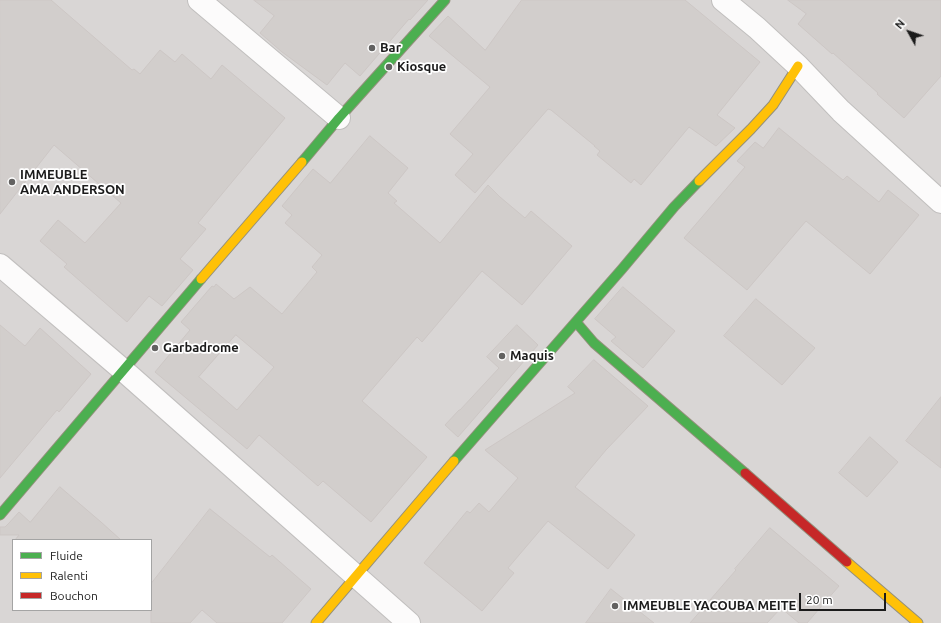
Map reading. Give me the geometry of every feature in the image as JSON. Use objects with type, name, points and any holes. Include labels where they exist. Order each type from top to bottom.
[{"type":"street","points":[[199,0],[339,118]]},
{"type":"street","points":[[0,514],[339,118],[445,0]]},
{"type":"street","points":[[723,0],[757,28],[798,66],[841,110],[941,202]]},
{"type":"street","points":[[316,623],[674,207],[751,129],[772,105],[798,66]]},
{"type":"street","points":[[0,265],[123,370],[409,623]]},
{"type":"street","points":[[576,322],[594,343],[918,623]]},
{"type":"shaded area","points":[[0,0],[941,0],[941,623],[0,623]]},
{"type":"building","points":[[0,0],[51,0],[132,70],[134,69],[140,74],[160,50],[175,62],[182,54],[211,79],[222,65],[285,118],[198,223],[206,229],[180,259],[193,270],[162,306],[149,296],[127,322],[64,267],[67,264],[40,241],[58,220],[85,243],[121,203],[54,145],[0,214]]},
{"type":"building","points":[[254,0],[428,0],[410,20],[409,19],[360,76],[345,63],[327,85],[282,52],[260,33],[274,16]]},
{"type":"building","points":[[522,0],[685,0],[760,62],[717,115],[735,128],[716,146],[689,127],[641,185],[634,179],[631,183],[597,155],[600,151],[595,146],[548,109],[475,193],[455,175],[473,154],[450,134],[490,87],[429,36],[448,16],[485,50]]},
{"type":"building","points":[[788,0],[941,0],[941,76],[904,118],[833,53],[832,54],[798,24],[806,14]]},
{"type":"building","points":[[779,128],[843,180],[847,176],[879,202],[888,190],[919,215],[870,274],[806,221],[747,290],[684,238],[745,167],[737,161],[755,142],[763,148]]},
{"type":"building","points":[[370,136],[408,168],[388,193],[397,201],[394,203],[440,243],[488,185],[525,218],[531,211],[572,246],[522,305],[482,271],[422,342],[417,337],[362,401],[427,457],[371,522],[323,481],[318,486],[259,435],[247,449],[155,372],[190,330],[181,322],[212,286],[214,287],[216,284],[234,299],[250,287],[282,314],[317,272],[312,267],[322,255],[285,223],[292,215],[282,206],[313,169],[330,183]],"holes":[[[236,335],[274,367],[237,410],[199,377]]]},
{"type":"building","points":[[623,287],[675,331],[643,368],[611,341],[616,337],[595,319]]},
{"type":"building","points":[[756,299],[815,348],[782,385],[724,336]]},
{"type":"building","points":[[0,325],[25,346],[40,328],[91,374],[59,412],[57,410],[0,478]]},
{"type":"building","points":[[517,325],[538,345],[458,437],[445,425],[499,368],[487,357]]},
{"type":"building","points":[[594,360],[648,406],[606,450],[575,487],[635,535],[608,569],[548,521],[508,568],[514,573],[482,611],[424,563],[467,511],[470,513],[479,503],[489,512],[518,478],[485,450],[575,393],[568,387]]},
{"type":"building","points":[[941,397],[941,468],[906,441]]},
{"type":"building","points":[[870,437],[898,462],[867,497],[839,473]]},
{"type":"building","points":[[60,487],[120,539],[16,539],[19,535],[0,535],[0,527],[5,527],[19,512],[30,522]]},
{"type":"building","points":[[210,509],[270,557],[272,555],[311,589],[282,623],[217,623],[202,610],[190,623],[151,623],[152,583]]},
{"type":"building","points":[[770,528],[839,586],[807,623],[799,623],[781,608],[767,623],[690,623],[736,570],[735,569]]},
{"type":"building","name":"IMMEUBLE YACOUBA MEITE","points":[[611,589],[654,623],[586,623]]},
{"type":"traffic: fast","points":[[302,162],[339,118],[445,0]]},
{"type":"traffic: fast","points":[[454,461],[622,269],[674,207],[699,181]]},
{"type":"traffic: fast","points":[[0,515],[201,279]]},
{"type":"traffic: fast","points":[[576,322],[594,343],[745,473]]},
{"type":"traffic: slow","points":[[699,181],[773,105],[798,66]]},
{"type":"traffic: slow","points":[[201,279],[302,162]]},
{"type":"traffic: slow","points":[[316,623],[454,461]]},
{"type":"traffic: slow","points":[[847,562],[918,623]]},
{"type":"traffic: jam","points":[[745,473],[847,562]]},
{"type":"place","name":"Bar","points":[[372,48]]},
{"type":"place","name":"Kiosque","points":[[389,67]]},
{"type":"place","name":"IMMEUBLE AMA ANDERSON","points":[[12,182]]},
{"type":"place","name":"Garbadrome","points":[[155,348]]},
{"type":"place","name":"Maquis","points":[[502,356]]},
{"type":"place","name":"IMMEUBLE YACOUBA MEITE","points":[[615,606]]}]
